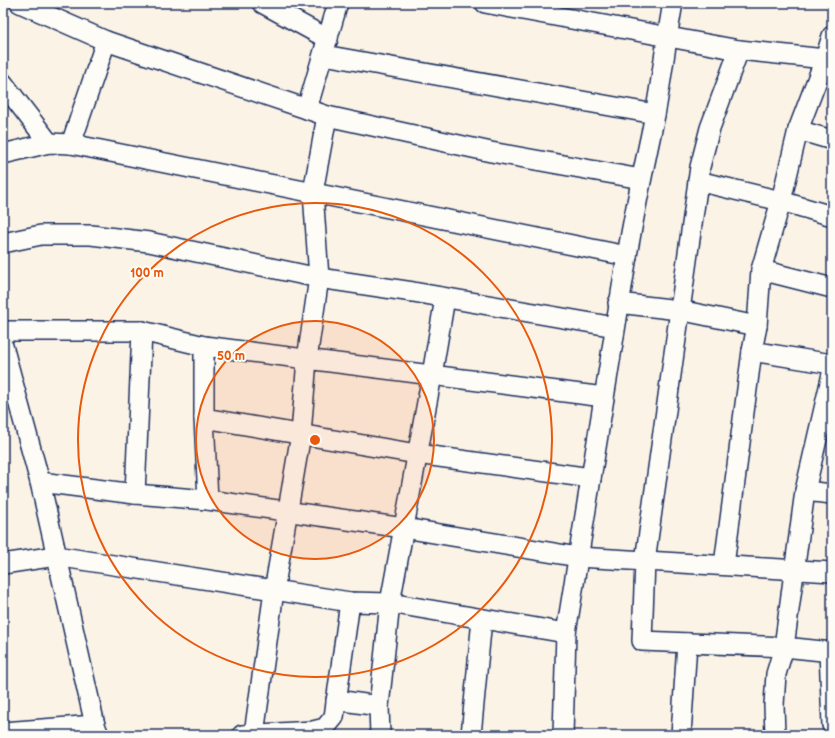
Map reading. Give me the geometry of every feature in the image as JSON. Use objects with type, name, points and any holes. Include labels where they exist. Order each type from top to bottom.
[{"type":"street","points":[[20,3],[106,41],[327,116],[491,152],[641,179]]},
{"type":"street","points":[[262,3],[326,47],[655,114]]},
{"type":"street","points":[[307,108],[338,3]]},
{"type":"street","points":[[485,3],[739,50],[828,60]]},
{"type":"street","points":[[563,735],[566,633],[618,303],[641,179],[655,114],[666,36],[673,3]]},
{"type":"street","points":[[724,565],[752,351],[757,326],[761,270],[781,201],[798,130],[828,60],[832,36]]},
{"type":"street","points":[[71,144],[106,41]]},
{"type":"street","points":[[739,50],[710,128],[700,167],[645,561],[642,641],[784,647],[830,652],[832,735]]},
{"type":"street","points":[[3,83],[49,143]]},
{"type":"street","points":[[327,116],[314,192],[319,278],[307,359],[301,434],[289,511],[247,734],[313,731],[325,728],[334,717],[350,602]]},
{"type":"street","points":[[798,130],[832,140]]},
{"type":"street","points":[[3,154],[49,143],[71,144],[627,256]]},
{"type":"street","points":[[698,181],[781,201],[832,216]]},
{"type":"street","points":[[3,243],[41,235],[91,235],[127,239],[148,242],[319,278],[445,298],[615,328]]},
{"type":"street","points":[[761,270],[832,288]]},
{"type":"street","points":[[380,735],[379,706],[390,603],[445,298]]},
{"type":"street","points":[[618,303],[679,310],[757,326]]},
{"type":"street","points":[[3,331],[142,331],[204,346],[604,398]]},
{"type":"street","points":[[135,494],[142,331]]},
{"type":"street","points":[[3,346],[40,482],[97,730],[3,732]]},
{"type":"street","points":[[204,346],[204,418],[208,500]]},
{"type":"street","points":[[752,351],[832,364]]},
{"type":"street","points":[[775,735],[774,705],[776,674],[784,647],[805,492],[832,374]]},
{"type":"street","points":[[204,418],[417,454],[591,478]]},
{"type":"street","points":[[40,482],[135,494],[208,500],[289,511],[404,528],[578,557],[832,572]]},
{"type":"street","points":[[805,492],[832,494]]},
{"type":"street","points":[[3,564],[56,556],[350,602],[390,603],[566,633]]},
{"type":"street","points":[[472,735],[482,619]]},
{"type":"street","points":[[681,735],[687,643]]},
{"type":"street","points":[[336,700],[379,706]]}]
